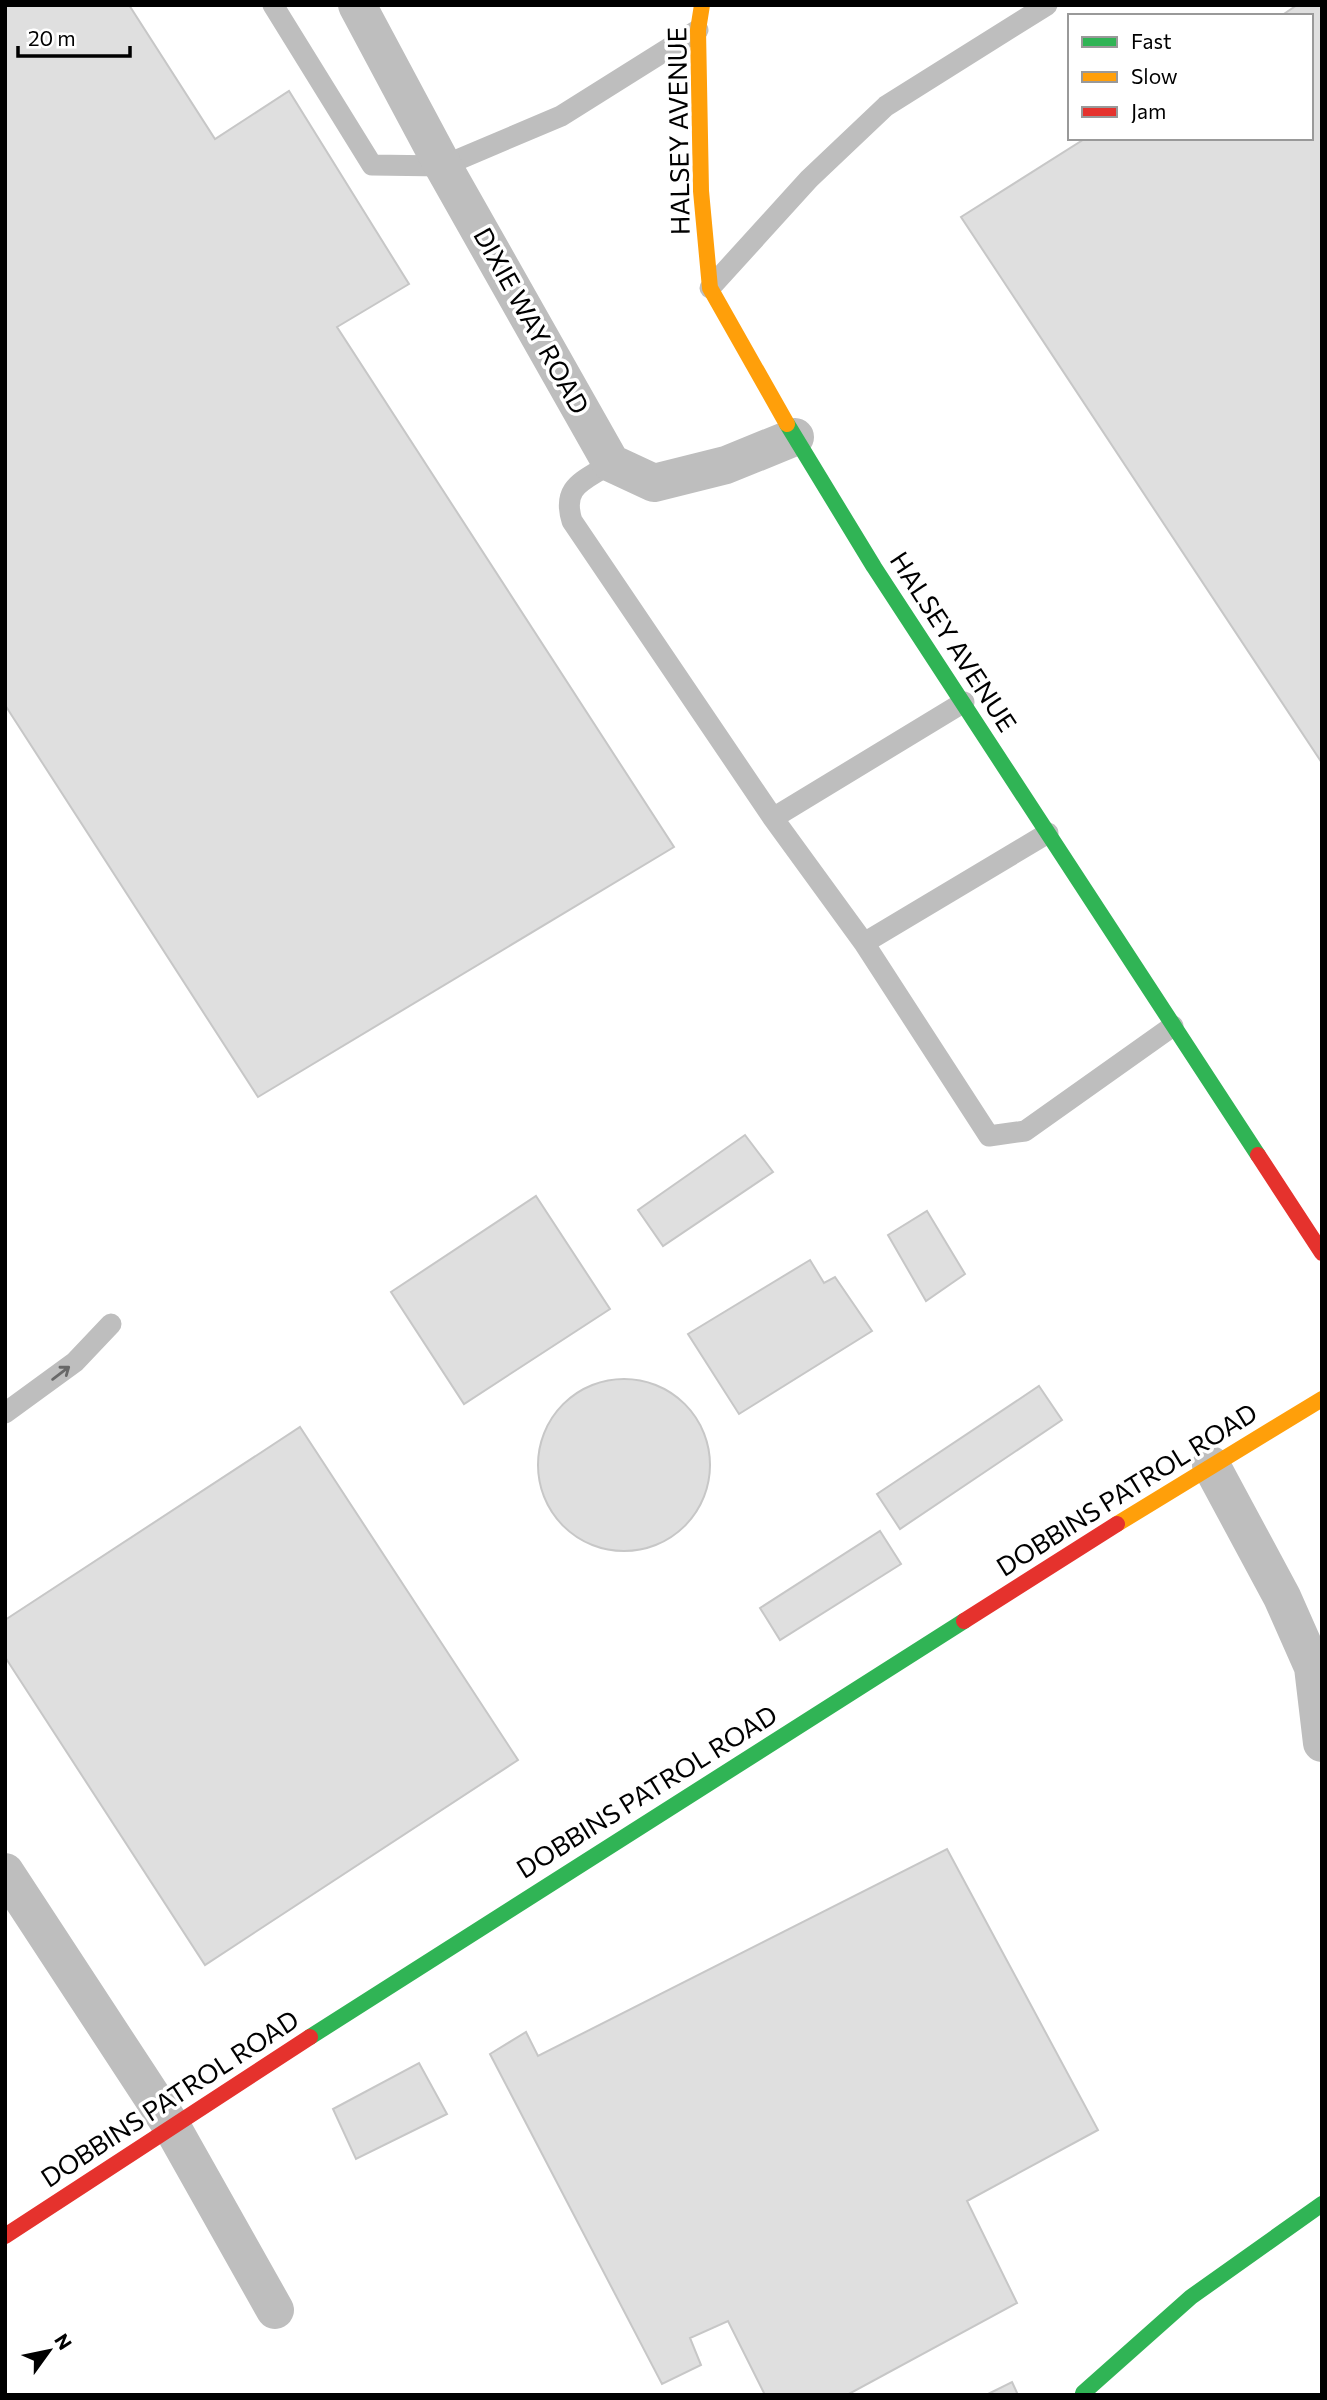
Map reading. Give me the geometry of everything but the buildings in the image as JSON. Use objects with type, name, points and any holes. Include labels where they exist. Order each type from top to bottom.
[{"type":"street","name":"DIXIE WAY ROAD","points":[[357,5],[443,166],[611,463]]},
{"type":"street","name":"HALSEY AVENUE","points":[[702,5],[698,30],[701,191],[710,288],[795,437],[874,567],[1322,1253]]},
{"type":"street","points":[[611,463],[654,484],[726,465],[795,437]]},
{"type":"street","name":"DOBBINS PATROL ROAD","points":[[5,2236],[429,1960],[1211,1465],[1322,1399]]},
{"type":"street","points":[[1211,1465],[1282,1597],[1313,1667],[1322,1744]]},
{"type":"street","points":[[5,1872],[172,2127],[275,2310]]},
{"type":"street","points":[[1083,2393],[1191,2297],[1322,2204]]},
{"type":"lane","points":[[273,5],[372,165],[443,166],[561,116],[698,30]]},
{"type":"lane","points":[[710,288],[809,179],[886,106],[1047,5]]},
{"type":"lane","points":[[611,463],[570,492],[566,503],[572,521],[773,818],[864,943],[989,1136],[1025,1131],[1173,1026]]},
{"type":"lane","points":[[773,818],[964,702]]},
{"type":"lane","points":[[864,943],[1048,833]]},
{"type":"lane","points":[[5,1413],[75,1362],[111,1324]]},
{"type":"traffic: fast","points":[[787,424],[874,567],[1258,1155]]},
{"type":"traffic: fast","points":[[310,2037],[964,1621]]},
{"type":"traffic: fast","points":[[1083,2393],[1191,2297],[1322,2204]]},
{"type":"traffic: slow","points":[[702,5],[698,30],[701,191],[710,288],[787,424]]},
{"type":"traffic: slow","points":[[1117,1524],[1322,1399]]},
{"type":"traffic: jam","points":[[1258,1155],[1322,1253]]},
{"type":"traffic: jam","points":[[964,1621],[1117,1524]]},
{"type":"traffic: jam","points":[[5,2236],[310,2037]]}]
